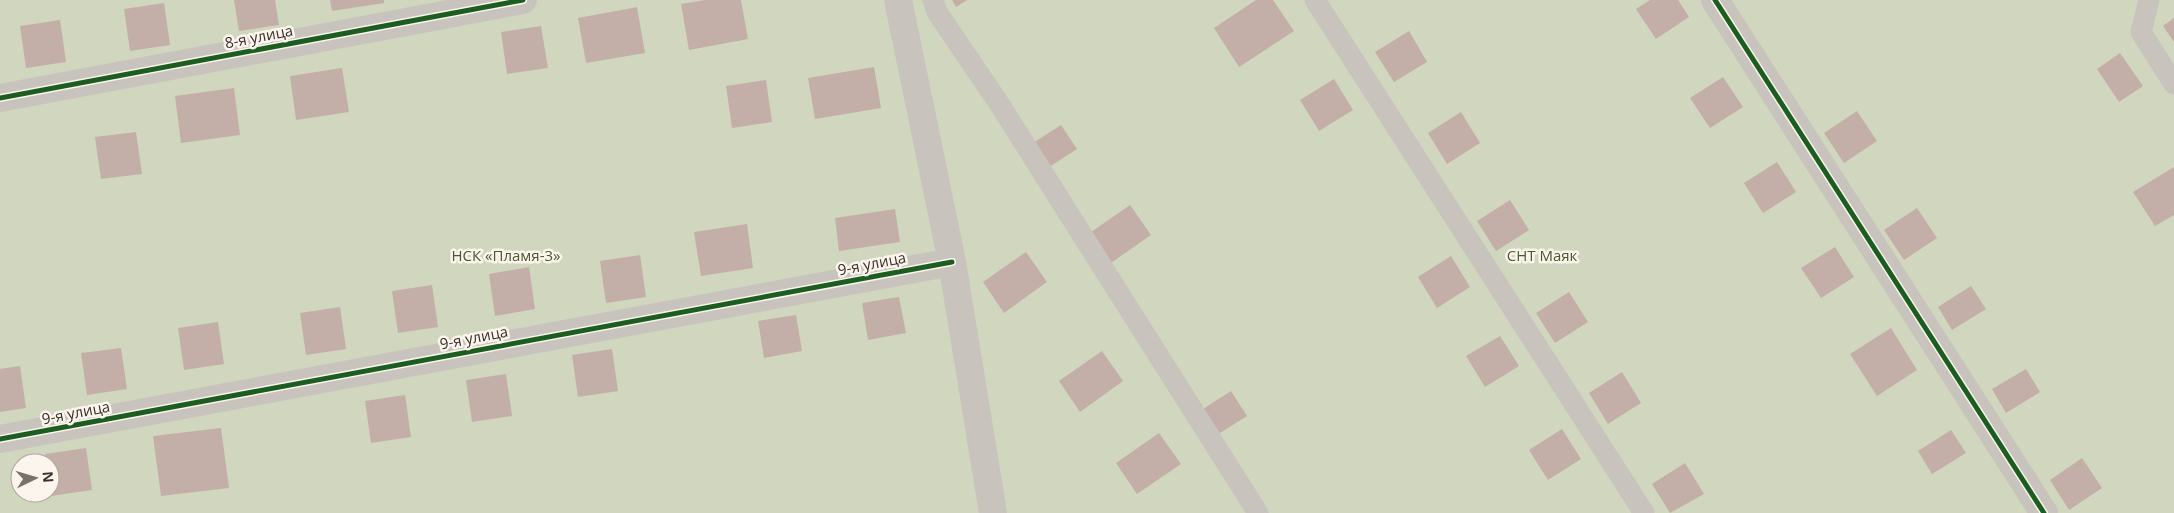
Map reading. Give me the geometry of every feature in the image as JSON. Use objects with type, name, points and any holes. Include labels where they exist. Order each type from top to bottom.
[{"type":"street","name":"8-я улица","points":[[0,98],[523,0]]},
{"type":"street","points":[[898,0],[952,262],[993,513]]},
{"type":"street","points":[[1715,0],[2044,513]]},
{"type":"street","name":"9-я улица","points":[[0,439],[952,262]]},
{"type":"lane","points":[[933,0],[938,12],[1000,105],[1258,513]]},
{"type":"lane","points":[[1315,0],[1644,513]]},
{"type":"lane","points":[[2149,0],[2142,32],[2174,84]]},
{"type":"green space","points":[[0,0],[2174,0],[2174,513],[0,513]]},
{"type":"building","points":[[234,0],[275,0],[279,25],[239,31]]},
{"type":"building","points":[[330,0],[384,0],[384,3],[332,11]]},
{"type":"building","points":[[705,0],[741,0],[748,39],[689,50],[681,4]]},
{"type":"building","points":[[952,0],[967,0],[956,7]]},
{"type":"building","points":[[1256,0],[1273,0],[1294,31],[1239,67],[1214,28]]},
{"type":"building","points":[[1650,0],[1678,0],[1689,17],[1656,39],[1636,9]]},
{"type":"building","points":[[164,3],[170,45],[130,51],[124,9]]},
{"type":"building","points":[[637,7],[645,53],[586,63],[578,18]]},
{"type":"building","points":[[2174,18],[2174,42],[2163,26]]},
{"type":"building","points":[[60,20],[66,62],[26,68],[20,26]]},
{"type":"building","points":[[541,26],[548,68],[507,74],[501,32]]},
{"type":"building","points":[[1409,31],[1427,62],[1394,82],[1375,52]]},
{"type":"building","points":[[2120,53],[2143,86],[2119,102],[2097,69]]},
{"type":"building","points":[[874,67],[881,108],[815,119],[808,78]]},
{"type":"building","points":[[342,68],[349,112],[296,120],[290,76]]},
{"type":"building","points":[[1723,77],[1743,107],[1710,128],[1690,98]]},
{"type":"building","points":[[1334,79],[1353,110],[1319,131],[1300,100]]},
{"type":"building","points":[[766,80],[772,122],[732,128],[726,86]]},
{"type":"building","points":[[234,88],[240,135],[181,143],[175,96]]},
{"type":"building","points":[[1857,111],[1877,141],[1844,163],[1824,133]]},
{"type":"building","points":[[1461,112],[1480,143],[1447,164],[1428,133]]},
{"type":"building","points":[[1061,125],[1077,149],[1046,169],[1030,145]]},
{"type":"building","points":[[136,132],[142,174],[101,179],[95,137]]},
{"type":"building","points":[[1777,162],[1796,192],[1763,213],[1744,183]]},
{"type":"building","points":[[2174,167],[2174,215],[2155,226],[2133,192]]},
{"type":"building","points":[[1510,200],[1529,230],[1496,251],[1477,221]]},
{"type":"building","points":[[1130,205],[1151,235],[1108,265],[1087,235]]},
{"type":"building","points":[[1917,208],[1937,238],[1904,260],[1884,230]]},
{"type":"building","points":[[895,209],[900,242],[839,251],[835,218]]},
{"type":"building","points":[[747,224],[753,268],[701,276],[694,232]]},
{"type":"building","points":[[1835,247],[1854,277],[1821,298],[1801,268]]},
{"type":"building","points":[[1026,252],[1047,282],[1004,313],[983,282]]},
{"type":"building","points":[[640,255],[646,297],[606,303],[600,261]]},
{"type":"building","points":[[1451,256],[1470,287],[1437,308],[1418,277]]},
{"type":"building","points":[[529,267],[535,309],[495,316],[489,274]]},
{"type":"building","points":[[432,285],[438,327],[398,333],[392,291]]},
{"type":"building","points":[[1971,286],[1986,309],[1952,330],[1938,307]]},
{"type":"building","points":[[1569,292],[1588,322],[1555,343],[1536,313]]},
{"type":"building","points":[[899,297],[906,333],[868,340],[862,303]]},
{"type":"building","points":[[340,307],[346,349],[306,355],[300,313]]},
{"type":"building","points":[[796,315],[802,351],[764,358],[758,321]]},
{"type":"building","points":[[218,322],[224,364],[184,370],[178,328]]},
{"type":"building","points":[[1891,328],[1917,370],[1877,396],[1850,354]]},
{"type":"building","points":[[1500,336],[1519,366],[1485,387],[1466,356]]},
{"type":"building","points":[[121,348],[127,389],[87,395],[81,353]]},
{"type":"building","points":[[612,349],[618,391],[578,397],[572,355]]},
{"type":"building","points":[[1102,351],[1123,381],[1080,412],[1059,381]]},
{"type":"building","points":[[20,366],[26,408],[0,412],[0,369]]},
{"type":"building","points":[[2026,369],[2040,392],[2006,413],[1992,389]]},
{"type":"building","points":[[1622,372],[1641,403],[1608,424],[1589,393]]},
{"type":"building","points":[[506,374],[512,416],[472,422],[466,380]]},
{"type":"building","points":[[1231,391],[1247,416],[1215,436],[1200,411]]},
{"type":"building","points":[[405,395],[411,437],[371,443],[365,401]]},
{"type":"building","points":[[221,428],[229,488],[161,496],[153,436]]},
{"type":"building","points":[[1562,429],[1581,459],[1548,480],[1529,450]]},
{"type":"building","points":[[1951,430],[1966,453],[1932,474],[1918,451]]},
{"type":"building","points":[[1159,433],[1181,464],[1137,494],[1116,463]]},
{"type":"building","points":[[86,448],[92,490],[60,495],[60,453],[52,453]]},
{"type":"building","points":[[2082,458],[2102,488],[2069,510],[2050,480]]},
{"type":"building","points":[[1685,463],[1704,494],[1670,513],[1652,484]]},
{"type":"cycle path","points":[[0,98],[523,0]]},
{"type":"cycle path","points":[[1715,0],[2044,513]]},
{"type":"cycle path","points":[[0,439],[952,262]]},
{"type":"park label","name":"НСК «Пламя-3»","points":[[506,256]]},
{"type":"park label","name":"СНТ Маяк","points":[[1542,256]]}]
